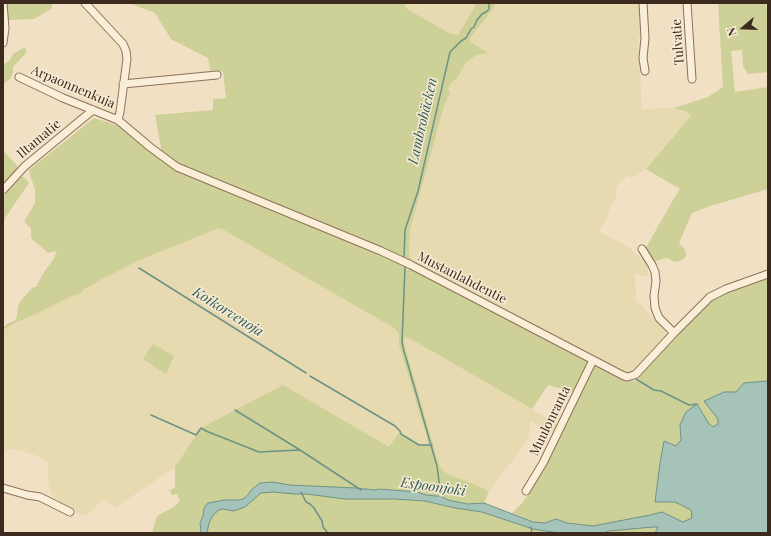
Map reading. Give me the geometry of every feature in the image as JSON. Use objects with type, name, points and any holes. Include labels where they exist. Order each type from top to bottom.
[{"type":"street","points":[[3,3],[5,28],[3,43]]},
{"type":"street","points":[[85,3],[123,44],[126,51],[127,59],[118,120]]},
{"type":"street","points":[[643,3],[645,38],[643,58],[645,72]]},
{"type":"street","name":"Tulvatie","points":[[687,3],[692,79]]},
{"type":"street","points":[[124,84],[217,75]]},
{"type":"street","name":"Arpaonnenkuja","points":[[19,77],[40,86],[45,90],[118,120],[125,125]]},
{"type":"street","name":"Iltamatie","points":[[3,190],[25,166],[94,110]]},
{"type":"street","name":"Mustanlahdentie","points":[[125,125],[150,147],[177,167],[381,251],[622,375],[634,376],[710,297],[726,289],[768,274]]},
{"type":"street","points":[[642,249],[655,272],[655,308],[659,318],[674,333]]},
{"type":"street","name":"Muulonranta","points":[[526,491],[543,463],[593,360]]},
{"type":"street","points":[[3,488],[40,497],[70,512]]},
{"type":"shaded area","points":[[404,3],[477,3],[458,35],[449,33],[407,9]]},
{"type":"shaded area","points":[[495,3],[641,3],[643,37],[638,38],[642,109],[674,108],[685,111],[691,116],[646,169],[632,178],[628,176],[623,179],[616,188],[617,195],[611,205],[607,218],[598,231],[628,247],[645,261],[648,267],[648,273],[646,276],[635,273],[636,300],[668,336],[634,372],[628,374],[623,373],[413,263],[409,256],[410,230],[444,106],[450,93],[448,89],[452,81],[456,80],[466,62],[477,55],[487,53],[471,42],[470,38],[493,9]]},
{"type":"shaded area","points":[[218,228],[394,328],[399,334],[399,345],[428,445],[419,445],[401,434],[401,431],[389,447],[201,428],[175,467],[115,508],[103,499],[86,516],[78,514],[68,505],[63,504],[53,497],[48,479],[48,465],[46,461],[35,455],[19,450],[3,449],[3,330],[17,322],[81,293],[83,290],[102,279],[135,262]]},
{"type":"shaded area","points":[[405,337],[411,339],[559,425],[554,434],[532,422],[530,423],[529,436],[522,448],[489,491],[443,471],[439,465],[404,343]]},
{"type":"green space","points":[[6,3],[53,3],[51,9],[34,19],[8,20]]},
{"type":"green space","points":[[129,3],[404,3],[407,9],[449,33],[458,35],[477,3],[495,3],[493,9],[470,38],[471,42],[488,53],[477,55],[466,62],[456,80],[452,81],[448,89],[450,93],[444,106],[410,230],[409,256],[413,263],[410,268],[579,357],[617,375],[636,381],[679,332],[712,299],[726,291],[768,278],[768,533],[593,533],[593,526],[567,523],[556,519],[545,523],[533,522],[512,513],[529,494],[578,395],[573,392],[548,385],[532,409],[411,339],[405,337],[404,343],[439,465],[443,471],[489,491],[484,503],[467,504],[448,500],[441,496],[426,495],[417,492],[260,483],[243,499],[208,503],[204,508],[200,523],[200,533],[152,533],[157,516],[175,506],[180,501],[177,494],[172,495],[170,491],[175,487],[175,467],[201,428],[283,385],[389,447],[400,431],[401,434],[419,445],[428,445],[399,345],[399,334],[394,328],[222,229],[218,228],[135,262],[102,279],[83,290],[81,293],[17,322],[3,330],[7,324],[16,320],[19,303],[33,287],[36,287],[57,251],[48,253],[31,238],[31,228],[24,222],[35,203],[35,189],[29,170],[94,118],[120,126],[162,153],[155,115],[213,110],[213,99],[226,98],[223,72],[210,70],[208,58],[171,39],[155,13]]},
{"type":"green space","points":[[718,3],[766,3],[768,24],[768,72],[748,74],[743,66],[742,50],[731,51],[735,92],[768,87],[768,189],[710,206],[692,213],[679,243],[685,250],[685,258],[675,262],[667,258],[655,261],[644,251],[680,189],[646,169],[691,116],[685,111],[674,108],[708,97],[723,87]]},
{"type":"green space","points":[[25,47],[27,52],[13,67],[13,73],[9,80],[3,84],[3,65],[10,60],[13,54]]},
{"type":"green space","points":[[3,150],[18,167],[3,185]]},
{"type":"green space","points":[[21,177],[24,177],[29,183],[5,218],[3,224],[3,197]]},
{"type":"green space","points":[[153,344],[174,356],[166,374],[143,359]]},
{"type":"green space","points":[[273,492],[425,501],[482,512],[533,529],[559,533],[207,533],[209,523],[213,515],[219,510],[223,509],[234,511],[261,493]]},
{"type":"water","points":[[768,381],[768,533],[655,533],[658,527],[653,527],[609,531],[603,533],[559,533],[533,529],[482,512],[425,501],[394,499],[345,499],[307,494],[273,492],[261,493],[245,507],[234,511],[223,509],[219,510],[213,515],[209,523],[207,533],[200,533],[200,523],[204,508],[208,503],[243,499],[260,483],[272,482],[290,485],[417,492],[426,495],[441,496],[448,500],[467,504],[484,503],[533,522],[545,523],[556,519],[567,523],[593,526],[662,512],[683,522],[692,518],[691,510],[675,502],[655,502],[664,441],[676,446],[681,440],[680,425],[686,412],[697,404],[709,424],[713,427],[718,424],[718,419],[704,401],[724,392],[736,392],[744,383]]},
{"type":"waterway","name":"Lambrobäcken","points":[[404,257],[405,230],[418,191],[450,52],[466,38],[477,20],[489,9],[489,3]]},
{"type":"waterway","name":"Lambrobäcken","points":[[405,267],[402,342],[437,466],[441,497]]},
{"type":"waterway","name":"Koikorvenoja","points":[[139,268],[306,373]]},
{"type":"waterway","name":"Koikorvenoja","points":[[310,376],[395,426],[401,434],[419,445],[432,445]]},
{"type":"waterway","points":[[636,379],[654,390],[661,391],[689,405],[697,404]]},
{"type":"waterway","points":[[235,410],[300,450]]},
{"type":"waterway","points":[[151,415],[196,435],[201,428],[259,452],[300,450],[361,490]]},
{"type":"waterway","points":[[301,492],[306,502],[314,508],[322,521],[323,527],[328,533]]},
{"type":"waterway","points":[[531,527],[532,533]]},
{"type":"water label","name":"Espoonjoki","points":[[433,487]]}]
